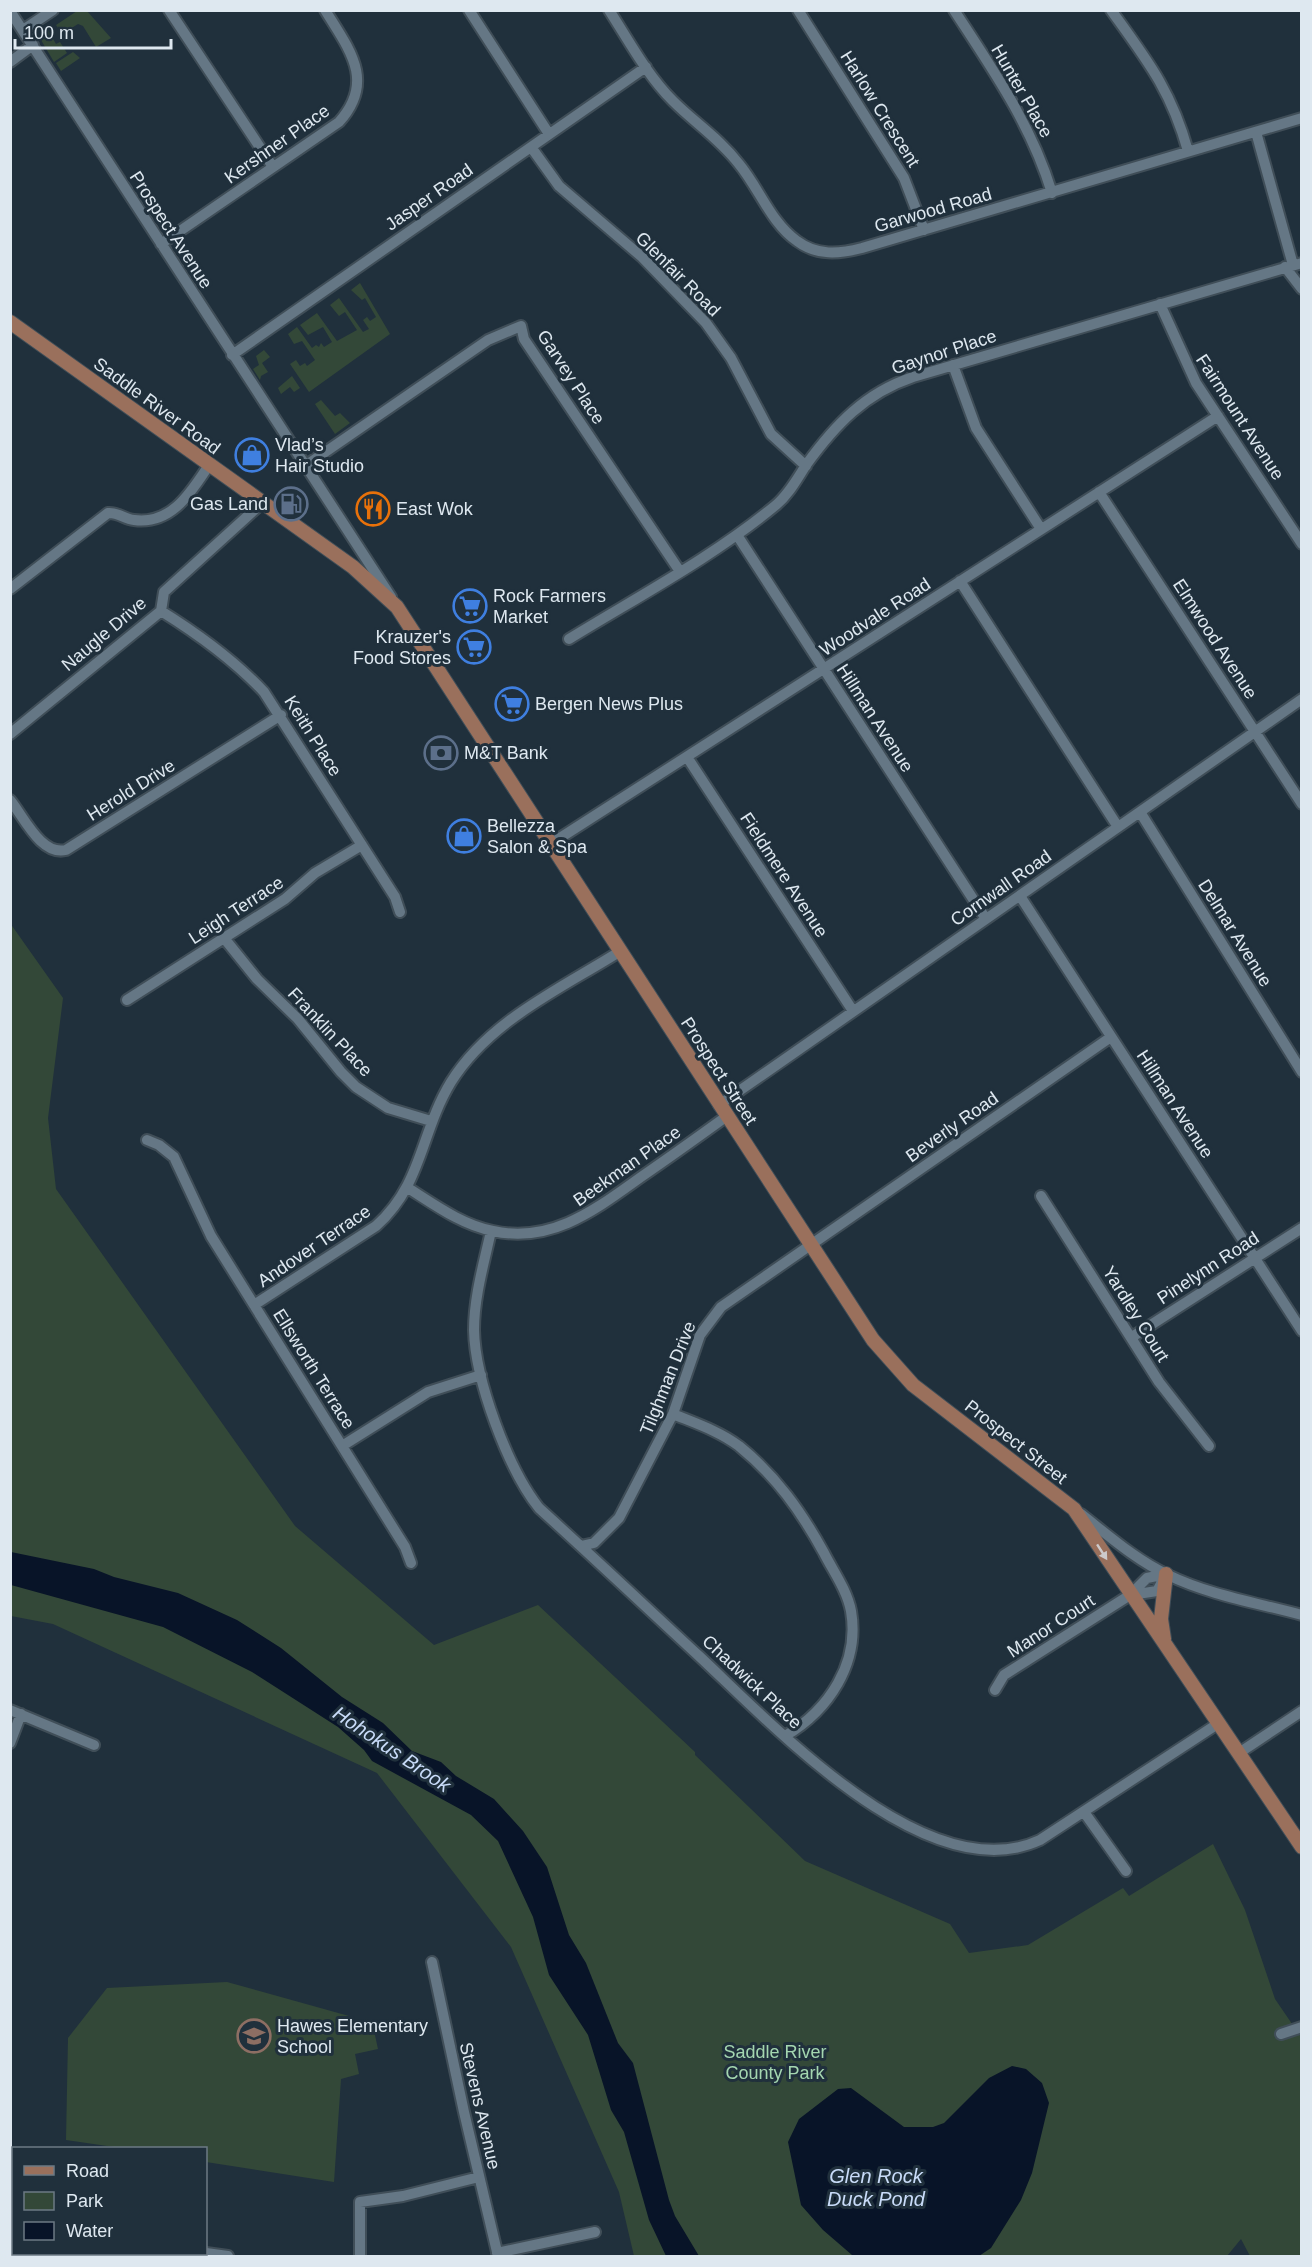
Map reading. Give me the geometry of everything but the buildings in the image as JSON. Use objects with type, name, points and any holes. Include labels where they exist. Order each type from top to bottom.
[{"type":"main road","name":"Saddle River Road","points":[[10,322],[353,567],[397,607]]},
{"type":"main road","name":"Prospect Street","points":[[397,607],[549,845],[873,1340],[893,1366],[913,1385],[1074,1509],[1302,1847]]},
{"type":"main road","points":[[1164,1641],[1161,1619],[1167,1574]]},
{"type":"street","points":[[23,30],[53,10]]},
{"type":"street","points":[[169,10],[273,167]]},
{"type":"street","name":"Kershner Place","points":[[161,244],[339,122],[355,98],[358,80],[356,66],[325,10]]},
{"type":"street","points":[[469,10],[549,134]]},
{"type":"street","name":"Garwood Road","points":[[609,10],[646,67],[673,101],[713,135],[739,164],[780,224],[798,242],[827,253],[844,253],[1302,118]]},
{"type":"street","name":"Harlow Crescent","points":[[798,10],[904,178],[924,230]]},
{"type":"street","name":"Hunter Place","points":[[954,10],[1019,111],[1038,150],[1052,192]]},
{"type":"street","points":[[1111,10],[1152,65],[1163,84],[1174,106],[1188,151]]},
{"type":"street","name":"Prospect Avenue","points":[[10,11],[305,466]]},
{"type":"street","points":[[10,62],[33,45]]},
{"type":"street","name":"Jasper Road","points":[[232,355],[646,67]]},
{"type":"street","points":[[1256,132],[1302,290]]},
{"type":"street","name":"Glenfair Road","points":[[531,147],[559,186],[642,257],[706,323],[731,358],[771,434],[806,466]]},
{"type":"street","name":"Gaynor Place","points":[[570,639],[737,535],[779,503],[836,427],[863,402],[900,381],[1293,265]]},
{"type":"street","name":"Fairmount Avenue","points":[[1160,304],[1182,357],[1302,543]]},
{"type":"street","name":"Garvey Place","points":[[305,466],[488,340],[521,326],[524,339],[679,570]]},
{"type":"street","points":[[953,365],[976,428],[1041,529]]},
{"type":"street","name":"Woodvale Road","points":[[549,845],[1218,416]]},
{"type":"street","points":[[10,589],[108,513],[115,513],[132,520],[148,521],[173,510],[184,502],[209,465]]},
{"type":"street","name":"Prospect Street","points":[[305,466],[397,607]]},
{"type":"street","name":"Elmwood Avenue","points":[[1099,492],[1302,804]]},
{"type":"street","name":"Naugle Drive","points":[[10,734],[161,611],[164,592],[262,503]]},
{"type":"street","name":"Hillman Avenue","points":[[737,535],[986,919]]},
{"type":"street","points":[[960,581],[1118,827]]},
{"type":"street","name":"Keith Place","points":[[161,611],[199,635],[248,675],[281,714],[395,897],[400,912]]},
{"type":"street","name":"Cornwall Road","points":[[723,1111],[853,1011],[1302,699]]},
{"type":"street","name":"Herold Drive","points":[[10,800],[47,848],[60,852],[281,714]]},
{"type":"street","name":"Fieldmere Avenue","points":[[687,757],[853,1011]]},
{"type":"street","name":"Delmar Avenue","points":[[1140,812],[1302,1072]]},
{"type":"street","name":"Leigh Terrace","points":[[127,1000],[285,899],[315,873],[362,844]]},
{"type":"street","name":"Hillman Avenue","points":[[1020,896],[1302,1330]]},
{"type":"street","name":"Franklin Place","points":[[224,938],[257,979],[298,1018],[341,1072],[356,1087],[388,1108],[431,1121]]},
{"type":"street","name":"Andover Terrace","points":[[254,1305],[376,1226],[394,1209],[408,1188],[431,1121],[452,1081],[465,1062],[495,1031],[619,952]]},
{"type":"street","name":"Beverly Road","points":[[811,1245],[1111,1037]]},
{"type":"street","name":"Beekman Place","points":[[408,1188],[454,1216],[491,1231],[534,1233],[571,1224],[587,1216],[723,1111]]},
{"type":"street","name":"Ellsworth Terrace","points":[[147,1140],[159,1144],[174,1157],[211,1236],[405,1547],[411,1563]]},
{"type":"street","name":"Yardley Court","points":[[1041,1196],[1160,1382],[1209,1446]]},
{"type":"street","name":"Pinelynn Road","points":[[1132,1337],[1302,1228]]},
{"type":"street","name":"Chadwick Place","points":[[491,1231],[475,1308],[475,1342],[481,1375],[496,1422],[529,1496],[822,1770],[867,1802],[930,1835],[968,1849],[999,1852],[1028,1846],[1219,1723]]},
{"type":"street","name":"Tilghman Drive","points":[[581,1546],[594,1543],[619,1518],[673,1414],[700,1335],[710,1320],[735,1296],[811,1245]]},
{"type":"street","points":[[342,1446],[428,1392],[481,1375]]},
{"type":"street","points":[[673,1414],[719,1433],[737,1445],[779,1484],[805,1517],[851,1610],[853,1638],[846,1671],[832,1694],[796,1730],[785,1736]]},
{"type":"street","points":[[1074,1509],[1134,1555],[1167,1574],[1206,1589],[1302,1615]]},
{"type":"street","name":"Manor Court","points":[[995,1690],[1005,1675],[1130,1595],[1157,1591],[1167,1574]]},
{"type":"street","points":[[1239,1753],[1302,1711]]},
{"type":"street","points":[[10,1743],[16,1712],[94,1745]]},
{"type":"street","points":[[1083,1812],[1126,1871]]},
{"type":"street","name":"Stevens Avenue","points":[[432,1962],[498,2255]]},
{"type":"street","points":[[1281,2034],[1302,2027]]},
{"type":"street","points":[[360,2256],[360,2202],[403,2196],[479,2177]]},
{"type":"street","points":[[498,2255],[595,2232]]},
{"type":"street","points":[[207,2253],[228,2256]]},
{"type":"green space","points":[[77,11],[87,11],[111,38],[96,47],[83,26],[78,24],[62,34],[56,25]]},
{"type":"green space","points":[[48,30],[56,44],[60,42],[67,53],[54,62],[41,40],[41,35]]},
{"type":"green space","points":[[73,52],[80,58],[61,71],[56,63]]},
{"type":"green space","points":[[360,283],[390,334],[309,392],[290,364],[296,360],[300,366],[305,363],[307,366],[315,360],[302,341],[294,344],[288,334],[297,327],[312,348],[316,345],[319,347],[321,343],[324,347],[332,342],[323,327],[308,335],[300,325],[317,313],[337,341],[357,330],[345,312],[339,316],[330,305],[339,298],[363,332],[369,329],[363,320],[367,317],[370,321],[376,317],[365,298],[362,300],[351,290]]},
{"type":"green space","points":[[264,350],[270,357],[262,363],[268,372],[261,376],[260,380],[253,369],[259,365],[256,356]]},
{"type":"green space","points":[[292,376],[300,388],[294,392],[290,387],[281,394],[278,388]]},
{"type":"green space","points":[[321,400],[335,416],[340,413],[350,423],[335,434],[315,404]]},
{"type":"green space","name":"Saddle River County Park","points":[[10,923],[63,998],[48,1118],[56,1189],[295,1526],[434,1645],[538,1605],[695,1752],[695,1755],[805,1861],[950,1924],[969,1953],[1028,1945],[1123,1888],[1129,1896],[1213,1844],[1245,1910],[1275,1999],[1301,2037],[1301,2256],[1250,2256],[1241,2239],[1227,2256],[634,2256],[619,2192],[511,1947],[377,1773],[53,1624],[11,1616]]},
{"type":"green space","points":[[227,1982],[349,2016],[353,2031],[373,2026],[378,2049],[355,2054],[359,2074],[341,2079],[334,2182],[207,2162],[207,2147],[114,2147],[66,2140],[68,2038],[107,1988]]},
{"type":"water","name":"Hohokus Brook","points":[[11,1552],[94,1569],[114,1577],[178,1593],[237,1620],[281,1648],[342,1697],[383,1723],[412,1751],[441,1762],[456,1776],[494,1799],[523,1831],[547,1867],[569,1935],[586,1963],[618,2043],[633,2063],[669,2200],[675,2216],[699,2256],[666,2256],[649,2220],[624,2132],[611,2110],[588,2035],[549,1975],[533,1917],[498,1841],[471,1815],[372,1761],[364,1750],[338,1727],[252,1672],[163,1627],[11,1585]]},
{"type":"water","name":"Glen Rock Duck Pond","points":[[1012,2066],[1026,2069],[1042,2083],[1049,2103],[1032,2173],[1021,2200],[991,2248],[979,2256],[852,2255],[823,2230],[801,2205],[788,2142],[799,2119],[838,2089],[851,2088],[904,2127],[933,2127],[944,2123],[989,2078]]},
{"type":"place","name":"Vlad’s Hair Studio","points":[[252,455]]},
{"type":"place","name":"Gas Land","points":[[291,504]]},
{"type":"place","name":"East Wok","points":[[373,509]]},
{"type":"place","name":"Rock Farmers Market","points":[[470,606]]},
{"type":"place","name":"Krauzer's Food Stores","points":[[474,647]]},
{"type":"place","name":"Bergen News Plus","points":[[512,704]]},
{"type":"place","name":"M&T Bank","points":[[441,753]]},
{"type":"place","name":"Bellezza Salon & Spa","points":[[464,836]]},
{"type":"place","name":"Hawes Elementary School","points":[[254,2036]]}]
